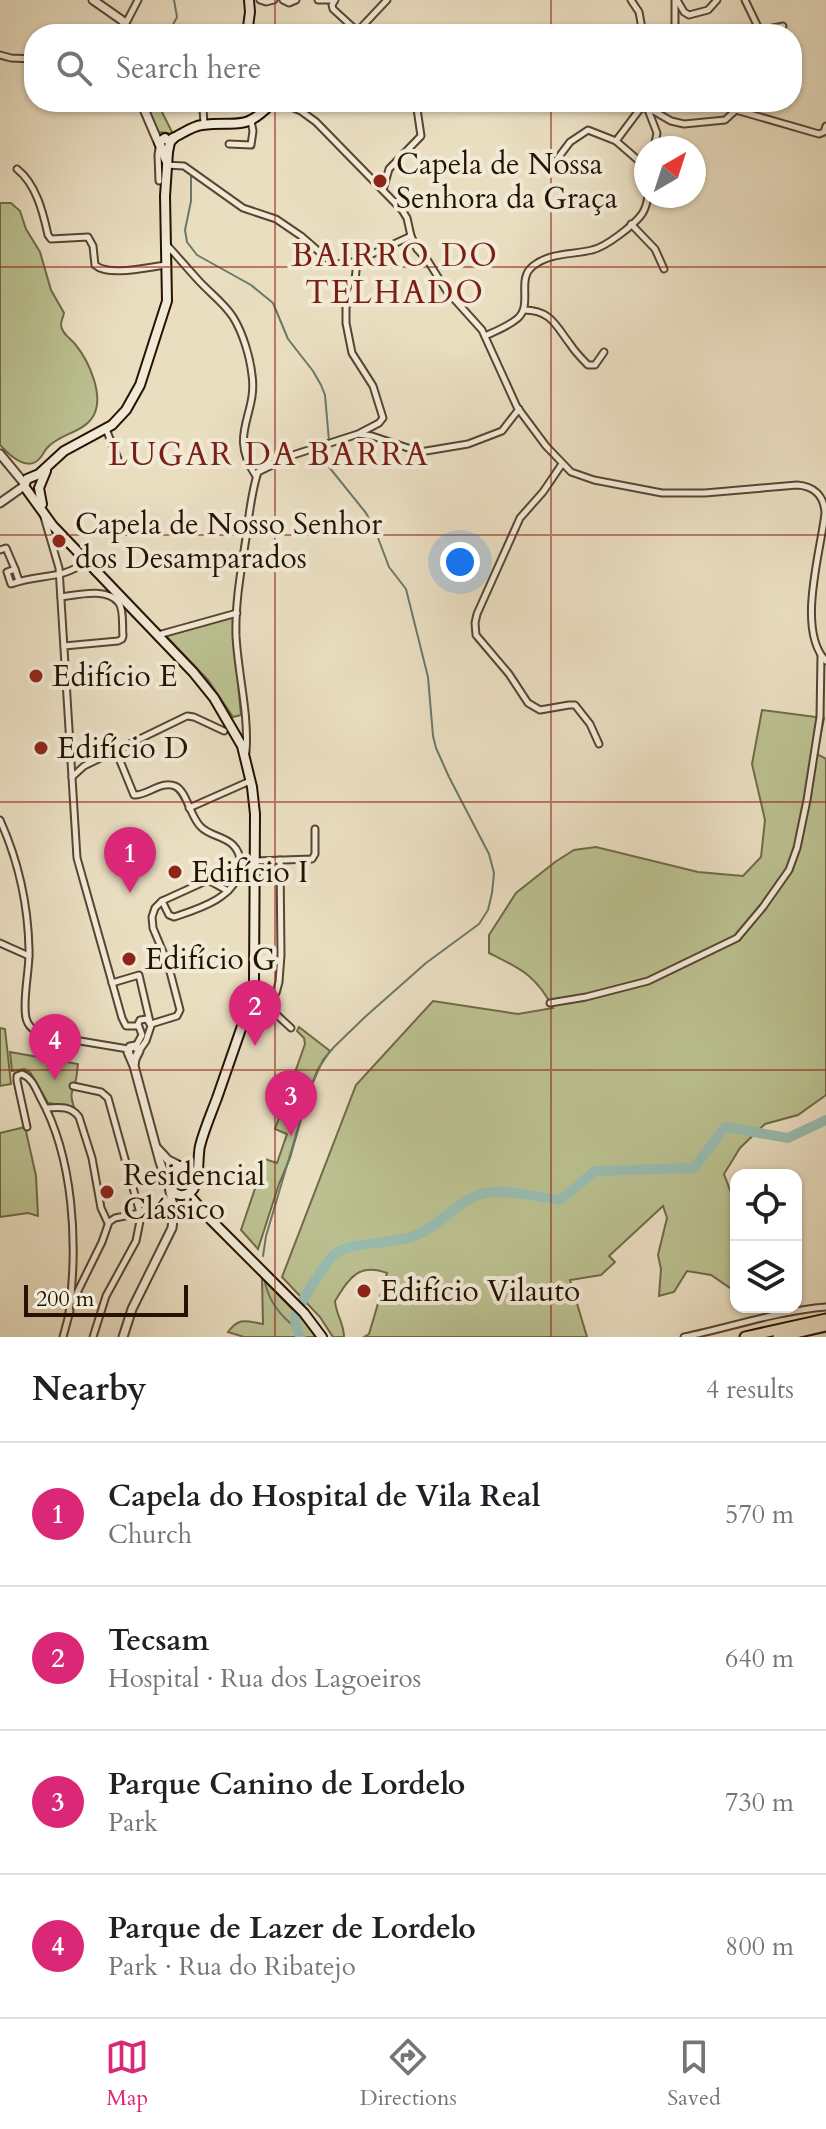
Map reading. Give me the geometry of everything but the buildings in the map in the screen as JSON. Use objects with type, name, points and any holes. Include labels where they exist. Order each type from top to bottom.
[{"type":"highway","points":[[745,1337],[826,1319]]},
{"type":"highway","points":[[778,1337],[826,1326]]},
{"type":"main road","points":[[249,24],[254,0]]},
{"type":"main road","points":[[187,1194],[196,1181],[200,1147],[252,992],[255,965],[255,809],[251,780],[234,731],[207,688],[51,524],[31,485],[64,451],[106,429],[123,415],[140,385],[166,306],[166,143],[204,124],[228,125],[251,121],[264,112]]},
{"type":"main road","points":[[200,1147],[182,1166],[169,1173],[168,1184],[175,1193],[187,1194],[304,1313],[322,1337]]},
{"type":"main road","points":[[182,1166],[193,1170],[197,1191],[220,1229]]},
{"type":"street","points":[[93,0],[117,16],[122,24]]},
{"type":"street","points":[[128,24],[138,0]]},
{"type":"street","points":[[254,0],[274,0]]},
{"type":"street","points":[[283,0],[287,3],[296,0]]},
{"type":"street","points":[[318,0],[334,0],[333,9],[349,24]]},
{"type":"street","points":[[631,0],[639,12],[641,24]]},
{"type":"street","points":[[676,0],[689,15],[707,10],[717,0]]},
{"type":"street","points":[[675,24],[676,0]]},
{"type":"street","points":[[745,0],[757,24]]},
{"type":"street","points":[[364,24],[385,1]]},
{"type":"street","points":[[0,55],[24,59]]},
{"type":"street","points":[[145,112],[153,129],[166,143],[158,155],[159,181]]},
{"type":"street","points":[[203,112],[204,124]]},
{"type":"street","points":[[303,112],[321,126],[404,214],[417,249],[485,336],[519,409],[562,464],[573,473],[662,493],[806,486],[822,498],[825,507],[812,603],[814,638],[823,658],[820,717],[807,800],[789,870],[737,938],[648,981],[550,1003]]},
{"type":"street","points":[[383,191],[389,169],[421,136],[417,112]]},
{"type":"street","points":[[616,141],[637,112]]},
{"type":"street","points":[[649,112],[656,136]]},
{"type":"street","points":[[659,112],[678,123],[725,120],[732,112]]},
{"type":"street","points":[[745,112],[818,134],[826,126]]},
{"type":"street","points":[[229,144],[252,145],[251,121]]},
{"type":"street","points":[[552,166],[570,142],[584,130],[616,141],[634,158]]},
{"type":"street","points":[[166,165],[184,166],[243,208],[287,226],[329,262],[341,264],[357,261],[411,236]]},
{"type":"street","points":[[17,169],[27,178],[51,239],[88,237],[93,246],[95,265],[103,270],[167,265]]},
{"type":"street","points":[[485,336],[512,323],[524,310],[526,275],[532,267],[554,256],[597,249],[631,224],[645,208]]},
{"type":"street","points":[[631,224],[655,249],[664,269]]},
{"type":"street","points":[[166,244],[225,307],[237,325],[249,359],[254,388],[243,448],[257,476]]},
{"type":"street","points":[[245,756],[237,613],[239,578],[257,476],[261,470],[293,455],[358,434],[382,420],[373,386],[352,353],[346,323],[345,311],[354,290],[357,261]]},
{"type":"street","points":[[524,310],[541,312],[553,321],[588,365],[595,365],[604,352]]},
{"type":"street","points":[[358,434],[416,451],[431,452],[498,433],[519,409]]},
{"type":"street","points":[[106,429],[118,459]]},
{"type":"street","points":[[0,454],[31,485],[0,503]]},
{"type":"street","points":[[562,464],[520,518],[477,614],[474,630],[529,704],[540,710],[575,706],[588,722],[599,744]]},
{"type":"street","points":[[44,513],[44,523],[58,560],[78,863],[124,1024],[137,1026],[142,1019],[147,1019],[150,1025]]},
{"type":"street","points":[[0,550],[6,548],[15,569],[7,572],[11,584],[71,572],[87,561]]},
{"type":"street","points":[[61,597],[101,593],[118,602],[123,636],[118,641],[64,646]]},
{"type":"street","points":[[158,635],[237,613]]},
{"type":"street","points":[[72,779],[82,767],[189,716],[224,731]]},
{"type":"street","points":[[234,731],[245,726]]},
{"type":"street","points":[[116,751],[134,795],[165,785],[174,786],[181,791],[194,819],[202,828],[229,842],[236,850],[240,868],[235,882],[222,896],[174,917],[169,915],[162,901]]},
{"type":"street","points":[[189,808],[251,780]]},
{"type":"street","points":[[0,820],[20,879],[29,956],[27,1020],[33,1029],[47,1035],[134,1054]]},
{"type":"street","points":[[255,861],[313,858],[315,829]]},
{"type":"street","points":[[264,1002],[276,993],[279,982],[280,860]]},
{"type":"street","points":[[174,1213],[134,1054],[142,1032],[150,1025],[175,1017],[180,1010],[168,964],[152,925],[154,910],[162,901],[206,881],[228,891]]},
{"type":"street","points":[[0,943],[29,956]]},
{"type":"street","points":[[112,983],[139,975],[150,1025],[146,1041],[134,1054]]},
{"type":"street","points":[[252,992],[291,1028]]},
{"type":"street","points":[[137,1026],[142,1032]]},
{"type":"street","points":[[27,1127],[17,1082],[18,1075],[23,1074],[29,1077],[47,1108],[64,1164],[71,1205],[73,1272],[69,1313]]},
{"type":"street","points":[[73,1086],[101,1092],[108,1098],[140,1213],[138,1236],[108,1290],[93,1337]]},
{"type":"street","points":[[47,1108],[67,1108],[81,1120],[100,1205],[108,1223]]},
{"type":"street","points":[[156,1146],[170,1161],[182,1166]]},
{"type":"street","points":[[123,1337],[132,1309],[170,1232],[174,1213],[187,1194]]},
{"type":"street","points":[[63,1337],[79,1287],[108,1223],[115,1218],[167,1203],[171,1198]]},
{"type":"street","points":[[140,1213],[174,1213]]},
{"type":"street","points":[[684,1337],[718,1334],[785,1312],[826,1307]]},
{"type":"green space","points":[[149,112],[162,112],[173,134],[158,132]]},
{"type":"green space","points":[[0,203],[11,203],[20,211],[26,229],[40,252],[51,290],[64,313],[62,328],[86,360],[96,390],[96,410],[88,423],[52,443],[40,458],[30,464],[19,461],[0,445]]},
{"type":"green space","points":[[234,617],[241,715],[233,717],[208,680],[166,636]]},
{"type":"green space","points":[[762,710],[824,718],[817,754],[826,759],[826,1095],[798,1115],[765,1124],[740,1148],[724,1174],[730,1190],[730,1288],[711,1275],[687,1271],[674,1292],[659,1296],[661,1269],[658,1255],[667,1218],[663,1206],[609,1256],[615,1262],[601,1275],[570,1280],[587,1337],[364,1337],[369,1334],[387,1273],[369,1270],[355,1275],[335,1301],[344,1337],[333,1337],[320,1317],[282,1277],[356,1085],[433,1001],[518,1014],[553,1008],[534,980],[489,953],[489,935],[516,893],[574,850],[596,847],[698,872],[743,876],[761,857],[765,820],[752,764]]},
{"type":"green space","points":[[299,1027],[330,1051],[309,1091],[290,1158],[258,1249],[241,1230],[265,1159],[277,1163],[287,1134],[275,1129],[305,1044],[297,1031]]},
{"type":"green space","points":[[0,1028],[5,1029],[11,1084],[0,1086]]},
{"type":"green space","points":[[10,1052],[78,1064],[72,1095],[74,1107],[48,1103],[30,1072],[24,1069],[12,1071]]},
{"type":"green space","points":[[25,1127],[36,1176],[38,1216],[28,1213],[0,1217],[0,1133]]},
{"type":"green space","points":[[262,1278],[316,1337],[244,1337],[228,1332],[239,1322],[263,1324]]},
{"type":"waterway","points":[[173,24],[177,17],[174,0]]},
{"type":"waterway","points":[[191,172],[191,201],[185,230],[187,242],[197,255],[251,285],[273,303],[288,339],[321,385],[325,395],[329,441]]},
{"type":"waterway","points":[[263,1256],[266,1236],[309,1091],[323,1060],[365,1017],[426,963],[479,924],[488,910],[494,873],[489,854],[436,748],[428,677],[406,589],[389,567],[366,513],[329,467],[328,447]]},
{"type":"waterway","points":[[301,1337],[296,1327],[296,1314],[326,1265],[343,1249],[419,1234],[481,1194],[510,1192],[560,1200],[595,1171],[694,1168],[725,1127],[788,1138],[826,1120]]},
{"type":"waterway","points":[[265,1283],[276,1308],[296,1328]]},
{"type":"place","name":"Capela de Nossa Senhora da Graça","points":[[380,181]]},
{"type":"place","name":"Capela de Nosso Senhor dos Desamparados","points":[[59,541]]},
{"type":"place","name":"Edifício E","points":[[36,676]]},
{"type":"place","name":"Edifício D","points":[[41,748]]},
{"type":"place","name":"Edifício I","points":[[175,872]]},
{"type":"place","name":"Capela do Hospital de Vila Real","points":[[130,893]]},
{"type":"place","name":"Edifício G","points":[[129,959]]},
{"type":"place","name":"Tecsam","points":[[255,1046]]},
{"type":"place","name":"Parque de Lazer de Lordelo","points":[[55,1080]]},
{"type":"place","name":"Parque Canino de Lordelo","points":[[291,1136]]},
{"type":"place","name":"Residencial Clássico","points":[[107,1192]]},
{"type":"place","name":"Edifício Vilauto","points":[[364,1291]]},
{"type":"district","name":"BAIRRO DO TELHADO","points":[[395,274]]},
{"type":"district","name":"LUGAR DA BARRA","points":[[269,455]]}]
